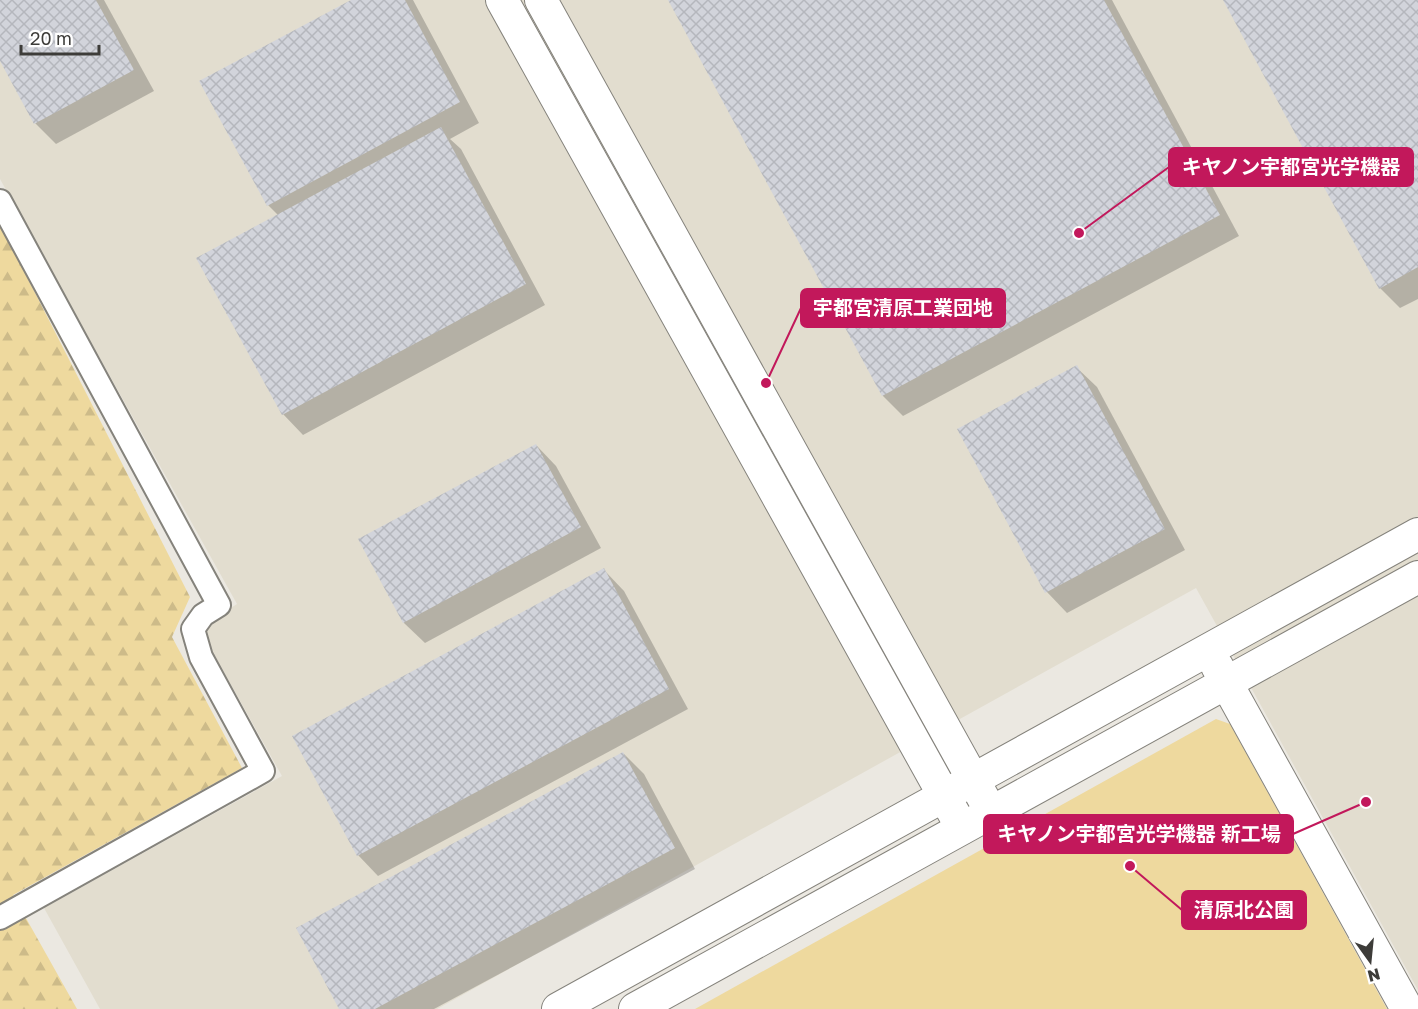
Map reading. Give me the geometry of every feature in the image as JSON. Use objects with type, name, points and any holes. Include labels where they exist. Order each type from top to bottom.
[{"type":"street","points":[[502,0],[962,828]]},
{"type":"street","points":[[541,0],[991,813]]},
{"type":"street","points":[[0,201],[219,605],[203,615],[193,629],[201,657],[263,771],[0,918]]},
{"type":"street","points":[[558,1009],[974,782],[1418,534]]},
{"type":"street","points":[[635,1009],[1418,577]]},
{"type":"street","points":[[1208,651],[1407,1009]]},
{"type":"shaded area","points":[[0,0],[1418,0],[1418,990],[1196,588],[437,1009],[100,1009],[44,908],[282,776],[207,642],[206,624],[237,604],[0,179]]},
{"type":"green space","points":[[0,224],[190,597],[172,637],[242,768],[13,895],[77,1009],[0,1009]]},
{"type":"green space","points":[[1216,719],[1230,724],[1387,1009],[695,1009]]},
{"type":"building","points":[[0,0],[96,0],[134,70],[34,124],[0,61]]},
{"type":"building","points":[[351,0],[405,0],[460,102],[267,206],[199,81]]},
{"type":"building","points":[[668,0],[1104,0],[1220,215],[882,396]]},
{"type":"building","points":[[1223,0],[1418,0],[1418,267],[1379,289]]},
{"type":"building","points":[[441,127],[526,284],[282,415],[196,258]]},
{"type":"building","points":[[1077,365],[1165,529],[1045,593],[957,429]]},
{"type":"building","points":[[536,444],[581,527],[403,623],[358,539]]},
{"type":"building","points":[[604,568],[669,689],[357,856],[292,736]]},
{"type":"building","points":[[623,752],[675,848],[375,1009],[339,1009],[296,928]]},
{"type":"place","name":"キヤノン宇都宮光学機器","points":[[1079,233]]},
{"type":"place","name":"宇都宮清原工業団地","points":[[766,383]]},
{"type":"place","name":"キヤノン宇都宮光学機器 新工場","points":[[1366,802]]},
{"type":"place","name":"清原北公園","points":[[1130,866]]}]
